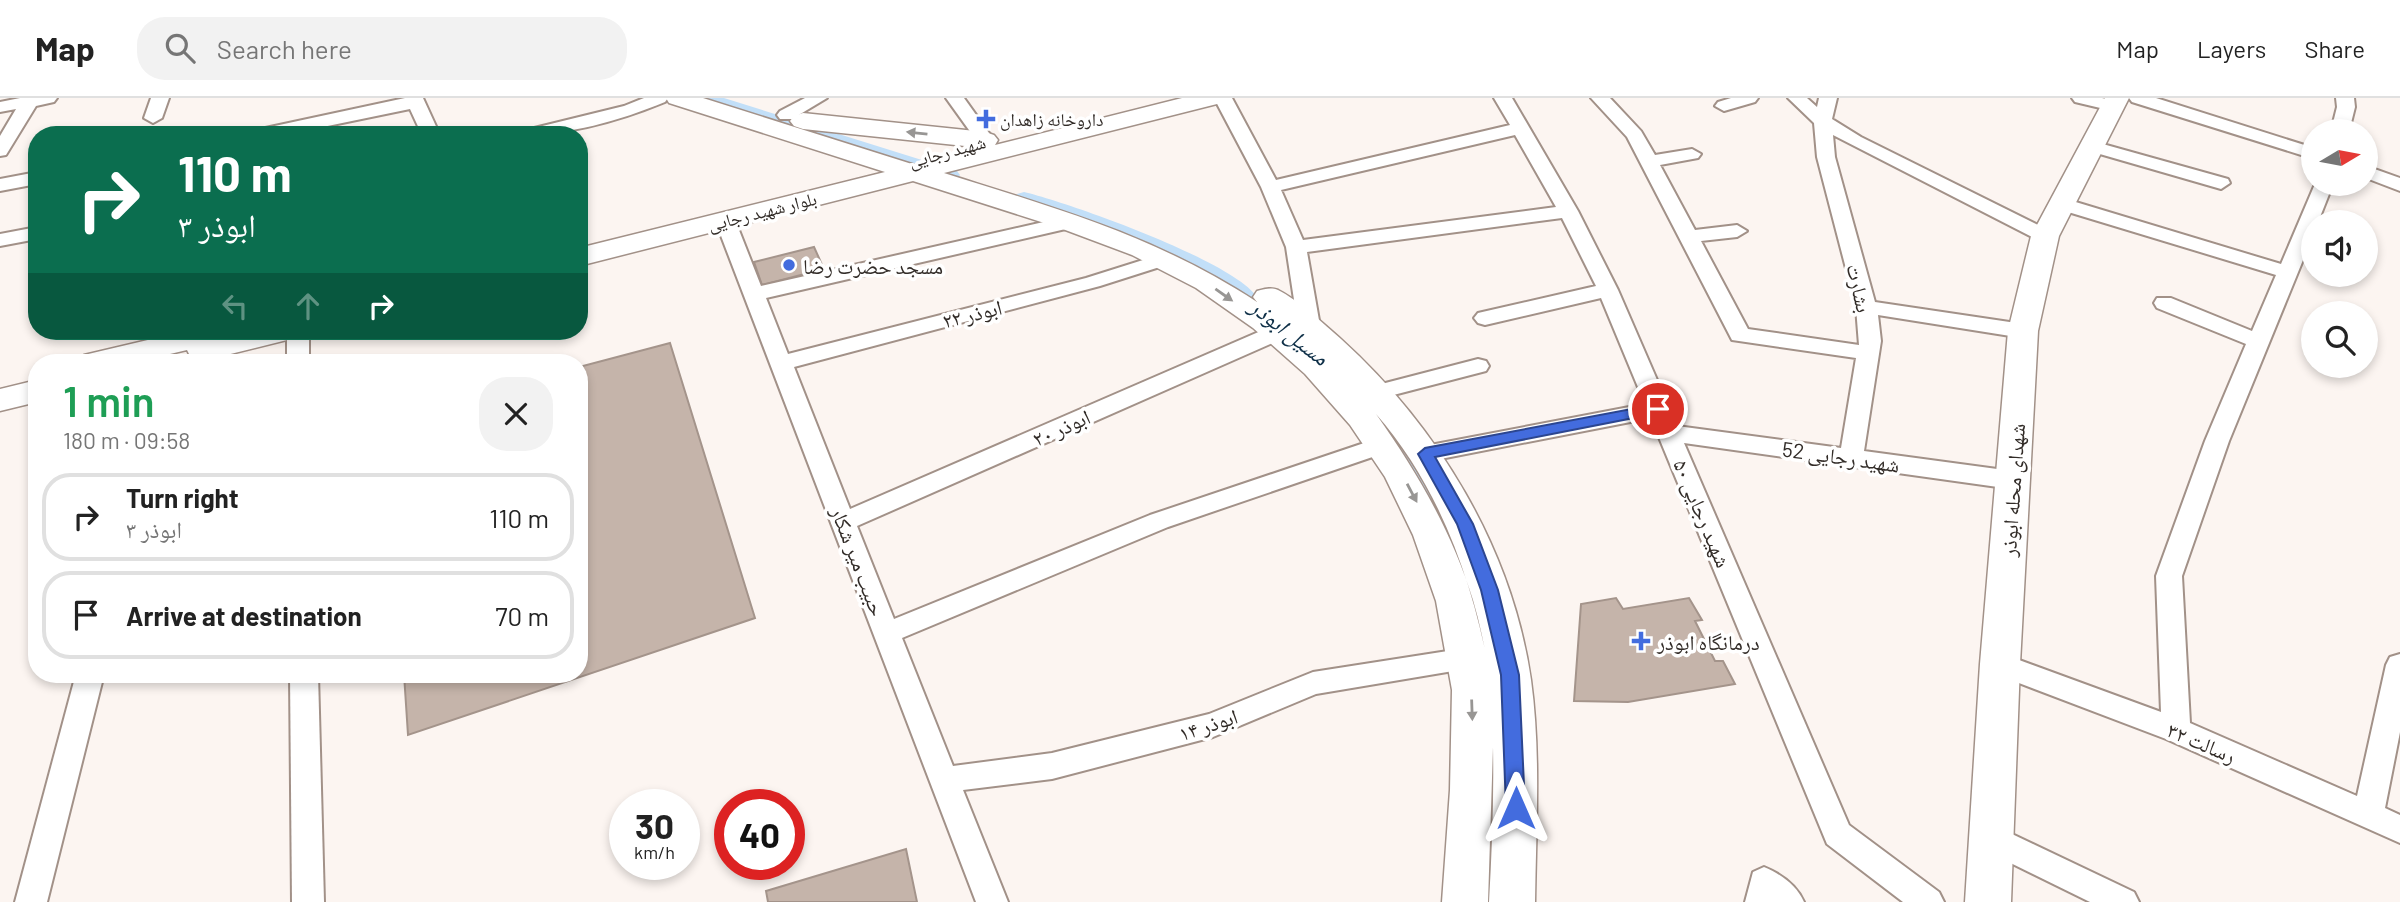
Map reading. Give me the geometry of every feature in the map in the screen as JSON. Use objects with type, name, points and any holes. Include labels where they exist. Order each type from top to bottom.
[{"type":"street","points":[[0,107],[48,98]]},
{"type":"street","points":[[153,118],[160,98]]},
{"type":"street","points":[[565,126],[630,110],[659,98]]},
{"type":"street","points":[[678,98],[1094,211],[1160,236],[1228,271],[1309,326],[1378,392],[1425,454],[1465,524],[1490,590],[1510,675],[1516,784],[1512,902]]},
{"type":"street","points":[[730,98],[985,140]]},
{"type":"street","points":[[955,98],[985,140]]},
{"type":"street","name":"شهید رجایی","points":[[918,165],[985,140],[1166,98]]},
{"type":"street","name":"شهید رجایی","points":[[918,165],[1213,98]]},
{"type":"street","points":[[1223,98],[1270,187],[1296,247],[1309,326]]},
{"type":"street","name":"شهید رجایی ۵۰","points":[[1503,98],[1568,211],[1608,290],[1838,834],[1928,902]]},
{"type":"street","points":[[1600,98],[1634,135],[1740,335],[1868,353]]},
{"type":"street","points":[[1724,106],[1749,98]]},
{"type":"street","points":[[1797,98],[1823,121],[1855,141],[2045,236]]},
{"type":"street","name":"بشارت","points":[[1828,98],[1823,121],[1826,158],[1866,306],[1870,341],[1851,458]]},
{"type":"street","points":[[2343,119],[2346,107],[2344,98]]},
{"type":"street","points":[[2112,100],[2301,151]]},
{"type":"street","name":"شهدای محله ابوذر","points":[[1989,902],[2000,664],[2023,331],[2045,236],[2092,146],[2112,100]]},
{"type":"street","points":[[298,126],[415,101],[427,126]]},
{"type":"street","points":[[0,151],[29,102]]},
{"type":"street","points":[[802,111],[918,165],[1070,222],[1162,260],[1208,283],[1278,332],[1347,396],[1398,467],[1430,529],[1453,592],[1471,673],[1474,779],[1465,902]]},
{"type":"street","points":[[1270,187],[1521,128]]},
{"type":"street","points":[[2092,146],[2221,183]]},
{"type":"street","points":[[1648,162],[1692,154]]},
{"type":"street","name":"بلوار شهید رجایی","points":[[588,255],[725,220],[918,165]]},
{"type":"street","name":"بلوار شهید رجایی","points":[[588,241],[918,165]]},
{"type":"street","points":[[2378,177],[2400,185]]},
{"type":"street","points":[[0,185],[28,180]]},
{"type":"street","points":[[2176,730],[2169,576],[2217,441],[2319,196]]},
{"type":"street","points":[[2062,204],[2287,272]]},
{"type":"street","points":[[1296,247],[1568,211]]},
{"type":"street","name":"حبیب میر شکار","points":[[725,220],[992,902]]},
{"type":"street","points":[[754,294],[1070,222]]},
{"type":"street","points":[[1688,237],[1737,231]]},
{"type":"street","points":[[0,240],[28,235]]},
{"type":"street","name":"ابوذر ۲۲","points":[[781,363],[1093,282],[1162,260]]},
{"type":"street","points":[[1485,318],[1608,290]]},
{"type":"street","points":[[2164,303],[2258,341]]},
{"type":"street","points":[[1866,306],[2023,331]]},
{"type":"street","name":"ابوذر ۲۰","points":[[844,522],[1278,332]]},
{"type":"street","points":[[129,354],[188,340]]},
{"type":"street","points":[[188,354],[247,340]]},
{"type":"street","points":[[1378,392],[1478,366]]},
{"type":"street","points":[[9,397],[28,383]]},
{"type":"street","points":[[1425,454],[1658,409]]},
{"type":"street","name":"شهید رجایی 52","points":[[1669,433],[2012,480]]},
{"type":"street","points":[[887,632],[1159,521],[1382,445]]},
{"type":"street","name":"ابوذر ۱۴","points":[[945,780],[1052,766],[1213,725],[1313,683],[1468,659]]},
{"type":"street","name":"رسالت ۳۲","points":[[2000,664],[2176,730],[2400,829]]},
{"type":"street","points":[[2368,815],[2393,731],[2400,665]]},
{"type":"street","points":[[32,902],[88,683]]},
{"type":"street","points":[[304,683],[307,902]]},
{"type":"street","points":[[1992,838],[2123,902]]},
{"type":"street","points":[[1761,902],[1763,882],[1788,902]]},
{"type":"building","name":"مسجد حضرت رضا","points":[[814,247],[824,269],[762,285],[754,262]]},
{"type":"building","points":[[670,343],[755,618],[588,674],[588,365]]},
{"type":"building","name":"درمانگاه ابوذر","points":[[1616,598],[1623,609],[1689,598],[1702,620],[1695,621],[1715,661],[1723,661],[1735,684],[1628,702],[1574,701],[1581,604]]},
{"type":"building","points":[[405,683],[562,683],[408,735]]},
{"type":"building","points":[[906,849],[917,902],[768,902],[766,891]]},
{"type":"waterway","name":"مسیل ابوذر","points":[[705,98],[950,175]]},
{"type":"waterway","name":"مسیل ابوذر","points":[[1024,198],[1155,245],[1199,266],[1246,297]]},
{"type":"waterway","name":"مسیل ابوذر","points":[[1360,390],[1408,456],[1442,518],[1462,572]]},
{"type":"waterway","name":"مسیل ابوذر","points":[[1491,726],[1494,810]]},
{"type":"place","name":"داروخانه زاهدان","points":[[986,119]]},
{"type":"place","name":"مسجد حضرت رضا","points":[[789,265]]},
{"type":"place","name":"درمانگاه ابوذر","points":[[1641,641]]},
{"type":"route","points":[[1516,808],[1510,675],[1490,590],[1465,524],[1425,454],[1658,409]]}]
